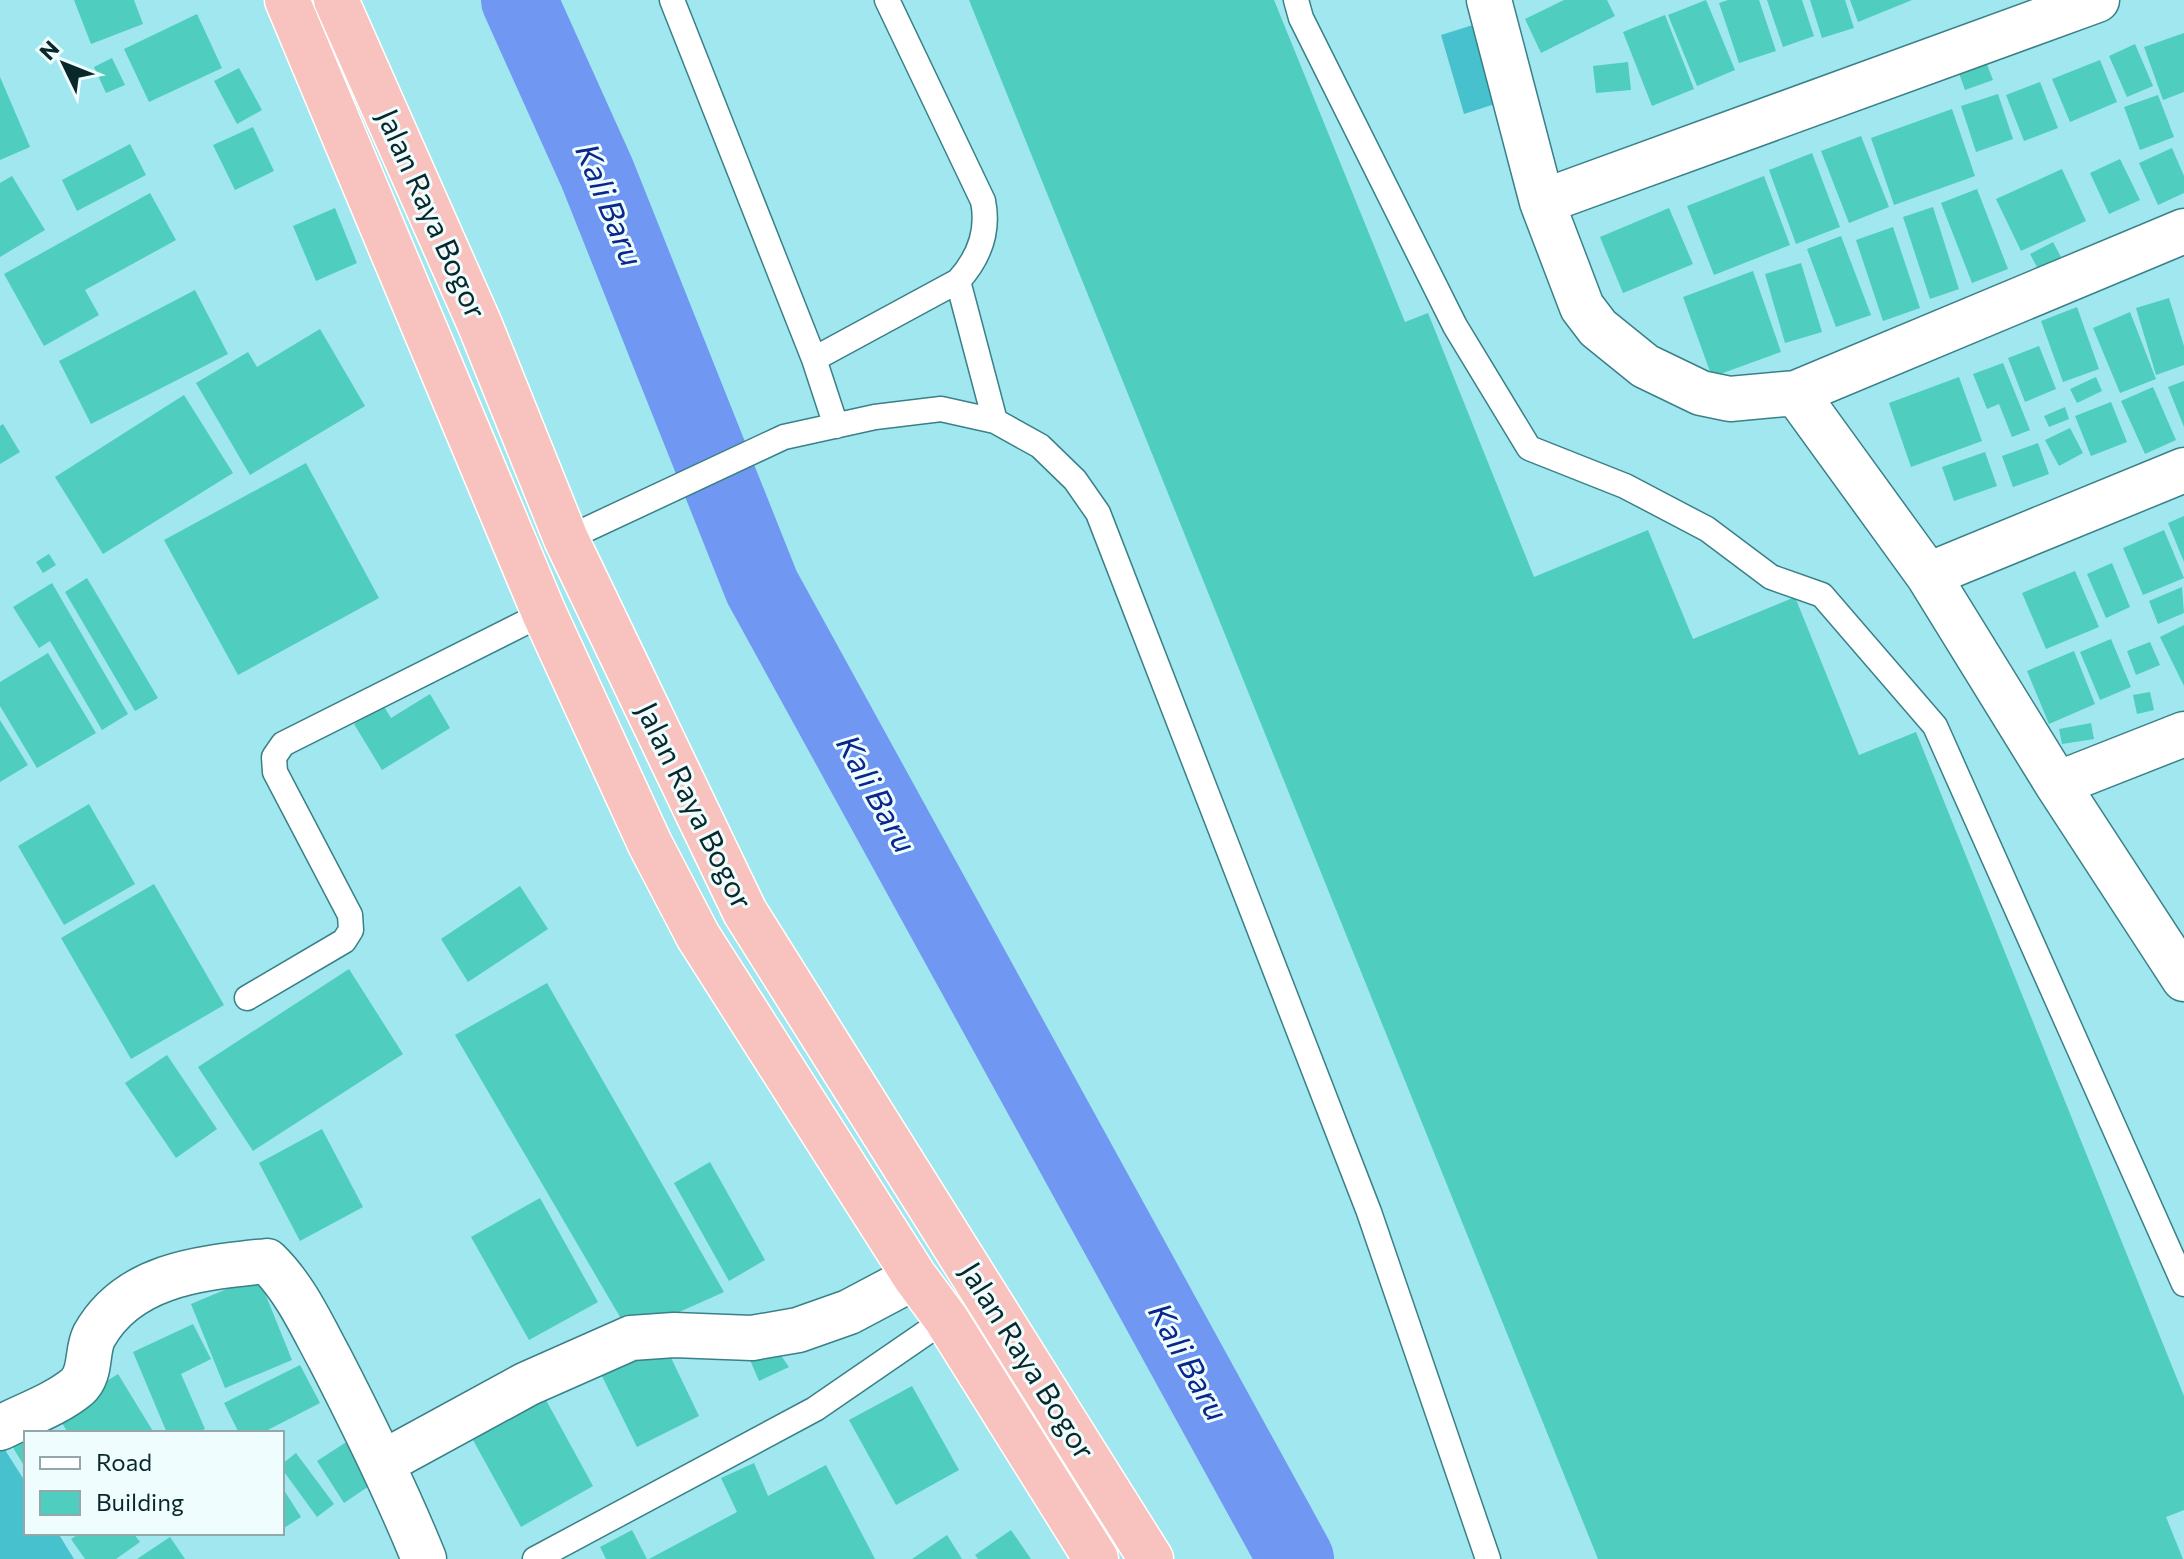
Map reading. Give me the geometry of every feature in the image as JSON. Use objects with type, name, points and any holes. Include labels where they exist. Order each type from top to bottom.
[{"type":"highway","name":"Jalan Raya Bogor","points":[[287,0],[436,348],[544,613],[644,830],[698,936],[915,1277],[946,1319],[1096,1559]]},
{"type":"highway","name":"Jalan Raya Bogor","points":[[336,0],[480,325],[566,539],[745,912],[1151,1559]]},
{"type":"highway","points":[[436,348],[480,325]]},
{"type":"street","points":[[1489,0],[1542,202],[1582,307],[1617,346],[1674,383],[1701,393],[1730,399],[1796,393],[2184,231]]},
{"type":"street","points":[[1542,202],[2097,0]]},
{"type":"street","points":[[1796,393],[1928,575],[2057,784],[2184,979]]},
{"type":"street","points":[[1928,575],[2184,470]]},
{"type":"street","points":[[2057,784],[2184,734]]},
{"type":"street","points":[[0,1428],[79,1386],[88,1370],[92,1341],[105,1317],[137,1291],[186,1270],[267,1261],[284,1277],[306,1314],[384,1462],[424,1559]]},
{"type":"street","points":[[384,1462],[527,1384],[631,1338],[674,1335],[752,1338],[798,1330],[849,1312],[915,1277]]},
{"type":"lane","points":[[672,0],[814,359],[836,426]]},
{"type":"lane","points":[[814,359],[958,281],[971,268],[985,229],[983,201],[887,0]]},
{"type":"lane","points":[[1296,0],[1301,18],[1455,326],[1529,448],[1625,486],[1707,529],[1771,577],[1822,595],[1935,726],[2184,1284]]},
{"type":"lane","points":[[958,281],[995,421]]},
{"type":"lane","points":[[566,539],[784,437],[941,409],[995,421],[1046,451],[1075,480],[1098,513],[1369,1212],[1488,1559]]},
{"type":"lane","points":[[247,998],[344,941],[351,930],[350,915],[275,772],[274,757],[283,744],[544,613]]},
{"type":"lane","points":[[535,1559],[815,1409],[946,1319]]},
{"type":"shaded area","points":[[1473,25],[1495,104],[1464,114],[1441,35]]},
{"type":"shaded area","points":[[0,1442],[24,1480],[24,1535],[59,1535],[74,1559],[0,1559]]},
{"type":"building","points":[[74,0],[134,0],[143,24],[91,44]]},
{"type":"building","points":[[969,0],[1274,0],[1405,322],[1428,313],[1534,577],[1648,530],[1693,639],[1795,597],[1859,755],[1916,732],[2184,1396],[2184,1510],[2166,1517],[2183,1559],[1598,1559]]},
{"type":"building","points":[[1564,0],[1607,0],[1615,16],[1541,53],[1525,19]]},
{"type":"building","points":[[1706,0],[1735,70],[1697,86],[1668,15]]},
{"type":"building","points":[[1759,0],[1776,51],[1739,63],[1719,3]]},
{"type":"building","points":[[1767,0],[1802,0],[1814,36],[1783,47]]},
{"type":"building","points":[[1810,0],[1845,0],[1854,28],[1822,38]]},
{"type":"building","points":[[1850,0],[1912,0],[1858,22]]},
{"type":"building","points":[[197,14],[222,68],[149,102],[124,49]]},
{"type":"building","points":[[1665,15],[1694,89],[1652,106],[1623,32]]},
{"type":"building","points":[[2184,33],[2184,92],[2163,100],[2144,47]]},
{"type":"building","points":[[2135,44],[2153,86],[2127,97],[2109,56]]},
{"type":"building","points":[[1983,54],[1993,80],[1965,90],[1956,65]]},
{"type":"building","points":[[112,58],[125,85],[106,93],[94,67]]},
{"type":"building","points":[[2100,60],[2117,102],[2070,122],[2052,79]]},
{"type":"building","points":[[1628,62],[1631,90],[1596,93],[1593,66]]},
{"type":"building","points":[[239,68],[262,110],[237,124],[214,81]]},
{"type":"building","points":[[0,77],[30,147],[0,160]]},
{"type":"building","points":[[2040,82],[2058,128],[2024,141],[2006,95]]},
{"type":"building","points":[[1998,94],[2013,139],[1976,152],[1961,106]]},
{"type":"building","points":[[2158,95],[2174,137],[2140,150],[2124,107]]},
{"type":"building","points":[[1952,109],[1975,176],[1894,205],[1871,138]]},
{"type":"building","points":[[253,127],[274,171],[235,190],[213,145]]},
{"type":"building","points":[[1861,136],[1889,207],[1849,223],[1821,151]]},
{"type":"building","points":[[130,144],[146,175],[77,211],[62,180]]},
{"type":"building","points":[[2172,148],[2184,176],[2184,193],[2158,205],[2139,163]]},
{"type":"building","points":[[1812,153],[1840,227],[1796,244],[1769,170]]},
{"type":"building","points":[[2120,159],[2140,200],[2109,214],[2090,173]]},
{"type":"building","points":[[2062,169],[2086,221],[2021,251],[1996,199]]},
{"type":"building","points":[[12,176],[45,230],[0,257],[0,183]]},
{"type":"building","points":[[1764,176],[1790,245],[1714,275],[1687,206]]},
{"type":"building","points":[[1977,189],[2008,269],[1972,283],[1941,203]]},
{"type":"building","points":[[150,193],[176,240],[85,290],[99,315],[44,346],[4,274]]},
{"type":"building","points":[[1933,207],[1959,289],[1930,299],[1903,217]]},
{"type":"building","points":[[335,208],[357,263],[316,281],[293,226]]},
{"type":"building","points":[[1669,208],[1693,264],[1623,293],[1600,237]]},
{"type":"building","points":[[1893,227],[1920,308],[1883,321],[1856,240]]},
{"type":"building","points":[[1841,236],[1871,315],[1836,327],[1807,249]]},
{"type":"building","points":[[2053,242],[2061,257],[2038,269],[2030,254]]},
{"type":"building","points":[[1801,263],[1822,332],[1785,343],[1765,274]]},
{"type":"building","points":[[1753,271],[1781,352],[1712,377],[1683,297]]},
{"type":"building","points":[[195,290],[228,354],[91,424],[59,361]]},
{"type":"building","points":[[2169,298],[2184,346],[2184,365],[2156,375],[2136,308]]},
{"type":"building","points":[[2077,307],[2099,369],[2063,382],[2041,321]]},
{"type":"building","points":[[2130,312],[2156,379],[2120,393],[2093,328]]},
{"type":"building","points":[[320,329],[365,406],[250,475],[196,383],[248,352],[257,367]]},
{"type":"building","points":[[2039,346],[2056,389],[2025,402],[2008,358]]},
{"type":"building","points":[[2003,363],[2030,430],[2012,437],[1999,404],[1987,409],[1973,374]]},
{"type":"building","points":[[1959,377],[1982,441],[1911,467],[1889,403]]},
{"type":"building","points":[[2096,377],[2102,391],[2077,403],[2070,389]]},
{"type":"building","points":[[2184,381],[2184,427],[2168,387]]},
{"type":"building","points":[[2153,387],[2176,440],[2145,454],[2121,401]]},
{"type":"building","points":[[184,395],[233,473],[103,554],[55,477]]},
{"type":"building","points":[[2111,402],[2127,442],[2091,456],[2075,416]]},
{"type":"building","points":[[2065,407],[2069,419],[2049,427],[2044,416]]},
{"type":"building","points":[[3,424],[20,452],[0,464],[0,426]]},
{"type":"building","points":[[2070,428],[2083,453],[2059,466],[2045,440]]},
{"type":"building","points":[[2038,443],[2049,474],[2013,487],[2002,456]]},
{"type":"building","points":[[1985,452],[1997,486],[1954,501],[1942,467]]},
{"type":"building","points":[[306,463],[379,598],[238,675],[164,540]]},
{"type":"building","points":[[2184,516],[2184,562],[2168,523]]},
{"type":"building","points":[[2164,530],[2184,578],[2143,595],[2123,548]]},
{"type":"building","points":[[49,554],[56,565],[43,573],[36,562]]},
{"type":"building","points":[[2112,563],[2130,607],[2106,618],[2087,574]]},
{"type":"building","points":[[2075,571],[2099,627],[2046,649],[2022,593]]},
{"type":"building","points":[[87,578],[158,698],[135,711],[65,592]]},
{"type":"building","points":[[52,583],[128,714],[102,730],[50,641],[39,648],[13,607]]},
{"type":"building","points":[[2182,587],[2184,613],[2158,624],[2149,601]]},
{"type":"building","points":[[2184,625],[2184,686],[2160,637]]},
{"type":"building","points":[[2111,639],[2131,687],[2100,700],[2080,652]]},
{"type":"building","points":[[2150,642],[2160,665],[2136,675],[2127,651]]},
{"type":"building","points":[[2074,651],[2095,704],[2049,724],[2027,671]]},
{"type":"building","points":[[48,653],[96,733],[37,768],[0,706],[0,682]]},
{"type":"building","points":[[2150,692],[2154,710],[2137,714],[2133,695]]},
{"type":"building","points":[[430,694],[450,728],[382,770],[354,724],[383,705],[391,718]]},
{"type":"building","points":[[0,720],[28,765],[0,782]]},
{"type":"building","points":[[2091,723],[2094,739],[2062,744],[2059,729]]},
{"type":"building","points":[[89,804],[135,884],[64,925],[18,846]]},
{"type":"building","points":[[154,884],[224,1005],[131,1059],[61,938]]},
{"type":"building","points":[[520,886],[548,929],[468,982],[441,939]]},
{"type":"building","points":[[349,969],[403,1054],[253,1151],[198,1067]]},
{"type":"building","points":[[547,983],[724,1292],[630,1334],[455,1035]]},
{"type":"building","points":[[167,1055],[217,1129],[176,1158],[125,1083]]},
{"type":"building","points":[[322,1129],[363,1207],[300,1241],[259,1163]]},
{"type":"building","points":[[710,1162],[765,1260],[729,1281],[674,1183]]},
{"type":"building","points":[[540,1198],[598,1302],[529,1340],[471,1237]]},
{"type":"building","points":[[258,1276],[292,1360],[225,1388],[191,1304]]},
{"type":"building","points":[[193,1324],[211,1359],[181,1374],[205,1429],[166,1431],[133,1352]]},
{"type":"building","points":[[663,1341],[699,1416],[637,1447],[600,1372]]},
{"type":"building","points":[[773,1344],[789,1367],[759,1381],[747,1353]]},
{"type":"building","points":[[300,1365],[320,1403],[266,1431],[238,1431],[224,1403]]},
{"type":"building","points":[[118,1374],[153,1431],[67,1431],[56,1413]]},
{"type":"building","points":[[912,1386],[959,1470],[896,1505],[849,1420]]},
{"type":"building","points":[[541,1391],[593,1486],[521,1527],[468,1431]]},
{"type":"building","points":[[32,1414],[43,1431],[24,1431],[24,1466],[3,1431]]},
{"type":"building","points":[[351,1439],[378,1480],[344,1503],[317,1461]]},
{"type":"building","points":[[296,1453],[334,1504],[317,1517],[284,1472],[284,1462]]},
{"type":"building","points":[[754,1463],[768,1496],[826,1465],[875,1559],[649,1559],[737,1512],[721,1478]]},
{"type":"building","points":[[284,1490],[301,1517],[284,1528]]},
{"type":"building","points":[[632,1530],[647,1559],[606,1559],[600,1547]]},
{"type":"building","points":[[1011,1530],[1031,1559],[978,1559],[975,1555]]},
{"type":"building","points":[[77,1535],[135,1535],[140,1542],[116,1559],[85,1559],[71,1539]]},
{"type":"building","points":[[947,1535],[962,1559],[912,1559]]},
{"type":"building","points":[[170,1537],[185,1559],[137,1559]]},
{"type":"waterway","name":"Kali Baru","points":[[519,0],[597,173],[762,587],[1296,1559]]}]
